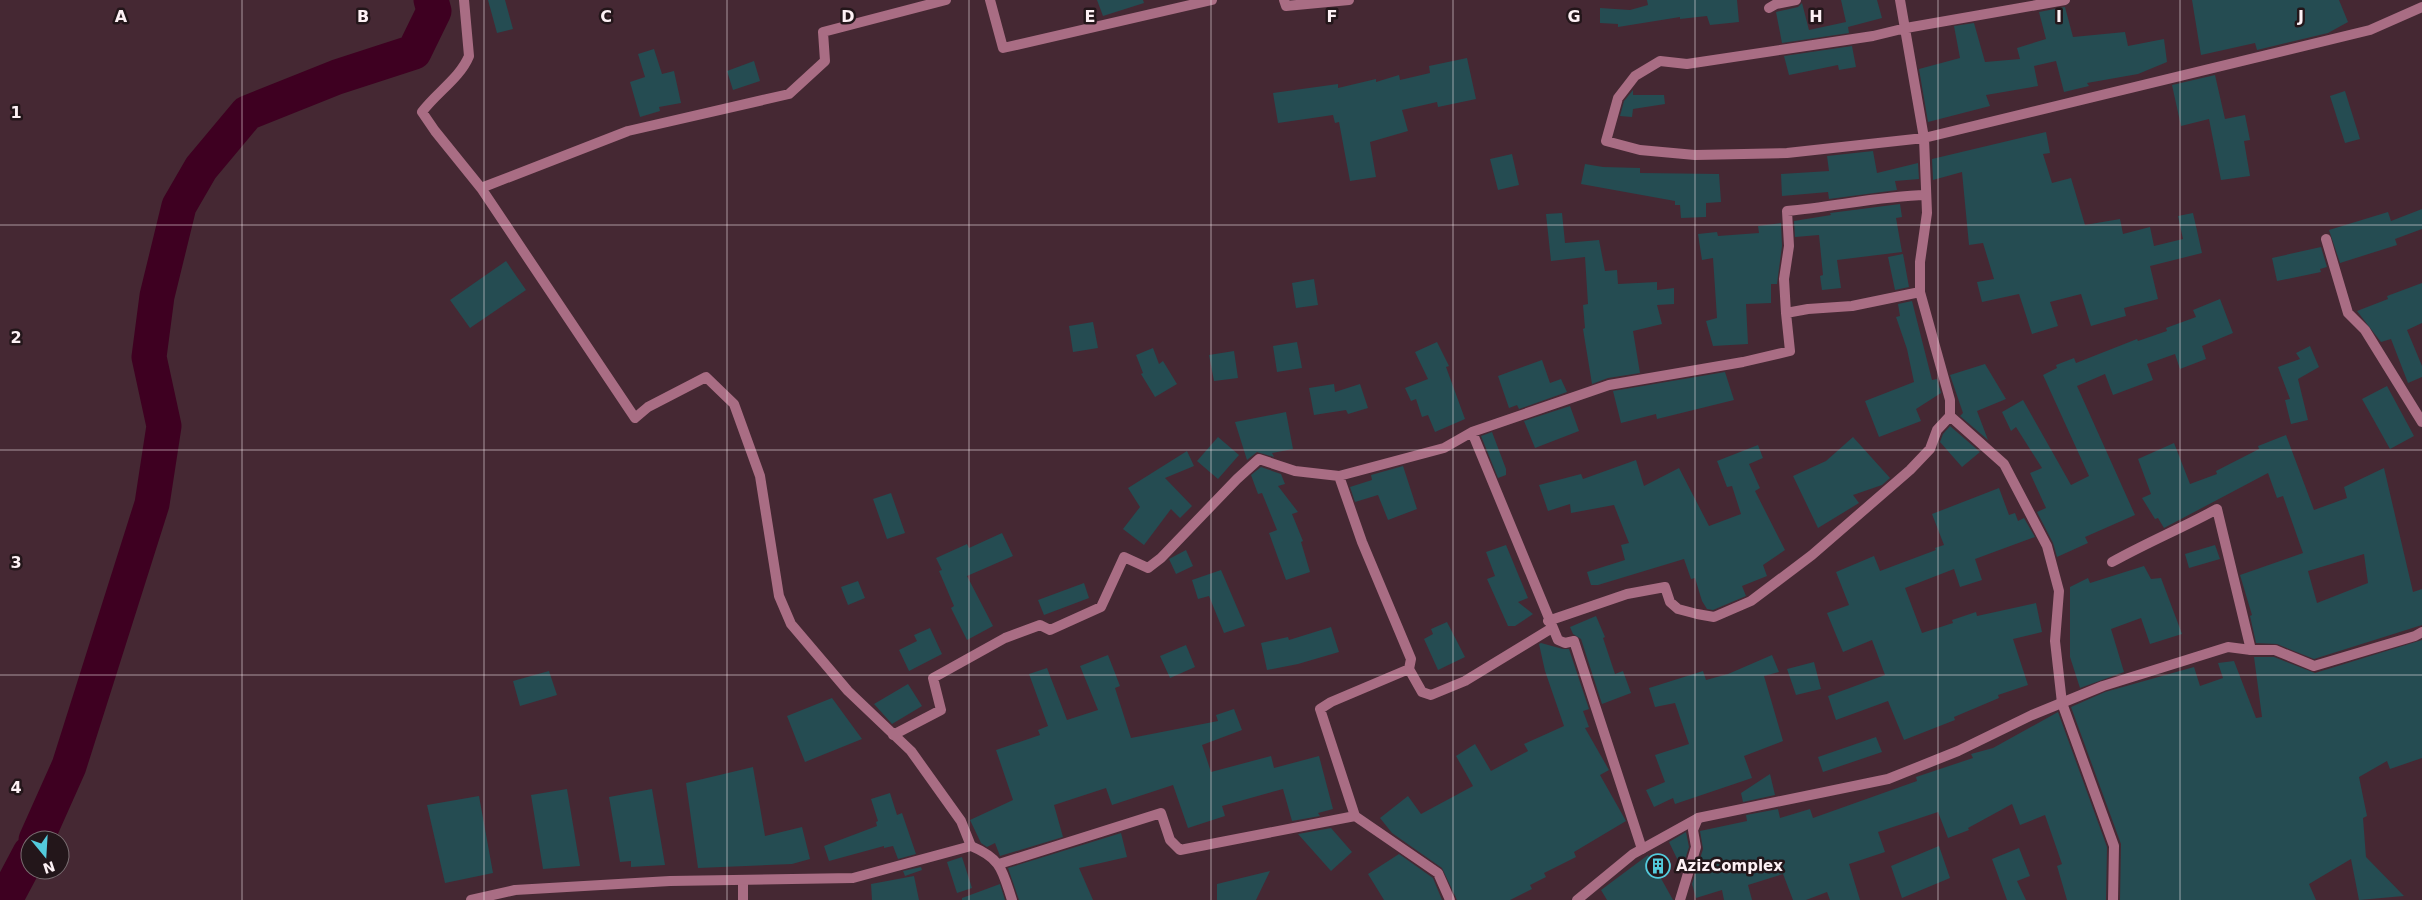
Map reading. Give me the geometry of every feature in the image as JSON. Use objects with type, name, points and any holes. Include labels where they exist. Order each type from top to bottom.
[{"type":"street","points":[[464,0],[469,56],[466,65],[433,98],[422,112],[435,132],[481,188],[636,418],[648,407],[706,377],[734,404],[760,476],[779,596],[791,624],[848,691],[911,751],[961,821],[971,846]]},
{"type":"street","points":[[481,188],[628,132],[788,94],[825,61],[823,32],[946,0]]},
{"type":"street","points":[[990,0],[1003,48],[1212,0]]},
{"type":"street","points":[[1284,0],[1286,6],[1348,0]]},
{"type":"street","points":[[1769,8],[1776,4],[1796,0]]},
{"type":"street","points":[[1339,476],[1362,542],[1411,659],[1409,669],[1422,692],[1430,695],[1465,681],[1550,624],[1627,594],[1665,587],[1670,602],[1678,609],[1714,616],[1751,601],[1812,555],[1910,470],[1930,449],[1937,430],[1950,416],[1950,400],[1920,292],[1920,262],[1927,213],[1924,138],[1900,0]]},
{"type":"street","points":[[2065,0],[1906,28],[1872,36],[1687,64],[1660,61],[1635,76],[1618,98],[1606,141],[1640,150],[1695,155],[1787,153],[1924,138],[2370,30],[2422,7]]},
{"type":"street","points":[[893,735],[941,710],[933,678],[1005,638],[1040,625],[1050,630],[1101,607],[1124,557],[1148,568],[1161,558],[1236,479],[1259,459],[1295,471],[1339,476],[1444,448],[1472,432],[1609,385],[1743,362],[1790,351],[1784,278],[1789,246],[1787,212],[1832,207],[1894,196],[1926,195]]},
{"type":"street","points":[[2326,239],[2348,313],[2364,330],[2422,422]]},
{"type":"street","points":[[1786,313],[1808,309],[1852,306],[1920,292]]},
{"type":"street","points":[[1950,416],[2004,464],[2048,546],[2059,591],[2055,641],[2062,703],[2114,846],[2113,900]]},
{"type":"street","points":[[1472,432],[1550,624],[1558,640],[1565,643],[1574,641],[1642,849]]},
{"type":"street","points":[[2112,562],[2145,544],[2185,527],[2217,509],[2251,650]]},
{"type":"street","points":[[1577,900],[1642,849],[1698,818],[1888,779],[1958,751],[2103,686],[2228,647],[2251,650],[2275,650],[2314,666],[2415,636],[2422,632]]},
{"type":"street","points":[[1409,669],[1331,702],[1320,709],[1355,816],[1438,873],[1450,900]]},
{"type":"street","points":[[1000,864],[1161,813],[1170,840],[1180,850],[1355,816]]},
{"type":"street","points":[[1680,900],[1696,847],[1693,830],[1698,818]]},
{"type":"street","points":[[471,900],[515,890],[670,881],[853,878],[971,846],[984,852],[1000,864],[1012,900]]},
{"type":"street","points":[[743,880],[743,900]]},
{"type":"building","points":[[488,0],[505,0],[513,29],[497,33]]},
{"type":"building","points":[[1097,0],[1143,0],[1144,3],[1103,16]]},
{"type":"building","points":[[1647,0],[1737,0],[1739,22],[1710,25],[1707,16],[1680,19],[1680,17],[1618,27],[1618,24],[1600,23],[1600,8],[1630,10],[1648,5]]},
{"type":"building","points":[[1841,0],[1877,0],[1882,18],[1848,27],[1849,33],[1782,43],[1776,12],[1798,7],[1802,3],[1809,30],[1846,22]]},
{"type":"building","points":[[2192,0],[2339,0],[2348,22],[2328,33],[2257,50],[2255,43],[2201,55]]},
{"type":"building","points":[[2065,7],[2073,37],[2125,32],[2128,46],[2164,39],[2167,62],[2138,74],[2087,83],[2089,86],[2064,92],[2056,61],[2034,66],[2038,86],[1986,95],[1990,106],[1928,122],[1919,69],[1960,58],[1954,26],[1974,23],[1985,62],[2020,59],[2017,48],[2046,39],[2039,12]]},
{"type":"building","points":[[1852,46],[1856,67],[1839,70],[1838,65],[1789,75],[1784,56]]},
{"type":"building","points":[[654,49],[662,74],[674,71],[681,103],[659,107],[660,111],[640,117],[630,82],[645,77],[638,54]]},
{"type":"building","points":[[1467,58],[1476,99],[1438,107],[1437,102],[1402,110],[1408,131],[1370,142],[1376,177],[1350,181],[1339,122],[1335,123],[1333,115],[1278,123],[1273,93],[1338,84],[1338,88],[1376,79],[1376,82],[1399,75],[1400,80],[1430,73],[1429,66]]},
{"type":"building","points":[[754,61],[760,81],[733,90],[727,71]]},
{"type":"building","points":[[2215,75],[2225,119],[2245,115],[2250,140],[2244,141],[2250,176],[2221,180],[2209,119],[2181,126],[2172,85]]},
{"type":"building","points":[[1633,90],[1633,95],[1664,95],[1665,104],[1633,109],[1632,117],[1620,116],[1624,101]]},
{"type":"building","points":[[2345,91],[2360,139],[2345,143],[2330,96]]},
{"type":"building","points":[[2046,132],[2050,153],[2043,154],[2052,183],[2071,178],[2085,225],[2120,219],[2123,234],[2150,227],[2154,246],[2183,239],[2178,216],[2193,213],[2202,253],[2150,266],[2158,299],[2124,308],[2126,316],[2091,326],[2081,294],[2050,302],[2058,326],[2032,334],[2019,294],[1982,302],[1977,282],[1994,279],[1983,243],[1969,245],[1962,172],[1933,180],[1932,159]]},
{"type":"building","points":[[1873,151],[1877,173],[1918,163],[1919,179],[1895,181],[1897,190],[1829,199],[1828,192],[1782,196],[1781,174],[1829,171],[1827,156]]},
{"type":"building","points":[[1512,154],[1519,185],[1498,190],[1490,159]]},
{"type":"building","points":[[1585,164],[1603,167],[1640,168],[1640,173],[1719,174],[1721,202],[1706,203],[1706,217],[1681,218],[1680,205],[1675,205],[1675,201],[1581,184]]},
{"type":"building","points":[[1900,204],[1902,217],[1896,218],[1902,252],[1837,260],[1841,288],[1822,290],[1820,276],[1823,275],[1819,235],[1795,237],[1794,221],[1831,215],[1830,213]]},
{"type":"building","points":[[2422,209],[2422,229],[2395,239],[2397,245],[2340,263],[2329,230],[2388,212],[2391,221]]},
{"type":"building","points":[[1562,213],[1565,243],[1599,240],[1605,271],[1617,270],[1618,284],[1657,282],[1657,290],[1674,288],[1674,304],[1657,305],[1662,324],[1633,331],[1640,373],[1608,378],[1592,384],[1583,329],[1585,328],[1583,305],[1588,304],[1585,257],[1551,261],[1546,214]]},
{"type":"building","points":[[1781,223],[1782,246],[1777,284],[1771,284],[1771,303],[1746,304],[1748,344],[1713,346],[1706,321],[1717,318],[1713,258],[1702,260],[1698,234],[1717,232],[1718,236],[1759,233],[1758,226]]},
{"type":"building","points":[[2321,247],[2327,267],[2320,269],[2321,272],[2277,281],[2272,258]]},
{"type":"building","points":[[1903,254],[1909,287],[1895,290],[1888,257]]},
{"type":"building","points":[[506,261],[526,290],[470,328],[450,300]]},
{"type":"building","points":[[1314,279],[1318,305],[1296,308],[1292,283]]},
{"type":"building","points":[[2422,283],[2422,323],[2407,330],[2422,366],[2422,377],[2408,383],[2391,339],[2381,342],[2357,311],[2388,299],[2387,296]]},
{"type":"building","points":[[2220,299],[2233,333],[2202,346],[2206,359],[2180,369],[2175,354],[2147,364],[2153,380],[2113,395],[2105,374],[2077,386],[2135,515],[2085,537],[2088,543],[2057,557],[2053,543],[2037,512],[2046,508],[2030,473],[2042,468],[2016,427],[2011,431],[2002,412],[2023,400],[2071,485],[2089,476],[2043,375],[2057,368],[2056,365],[2074,358],[2076,363],[2137,339],[2138,341],[2167,331],[2166,328],[2196,317],[2193,310]]},
{"type":"building","points":[[1912,301],[1932,380],[1937,379],[1941,393],[1916,409],[1921,421],[1879,437],[1865,401],[1914,382],[1907,349],[1896,317],[1900,316],[1898,304]]},
{"type":"building","points":[[1093,322],[1098,348],[1073,352],[1069,326]]},
{"type":"building","points":[[1297,342],[1302,368],[1277,372],[1273,346]]},
{"type":"building","points":[[1437,342],[1449,366],[1446,367],[1465,419],[1435,432],[1428,415],[1422,417],[1416,399],[1411,401],[1405,388],[1428,379],[1415,352]]},
{"type":"building","points":[[2310,346],[2319,367],[2298,379],[2308,420],[2291,424],[2285,400],[2290,399],[2278,367],[2300,359],[2296,353]]},
{"type":"building","points":[[1153,348],[1159,364],[1163,361],[1177,384],[1155,397],[1141,374],[1143,373],[1136,355]]},
{"type":"building","points":[[1234,351],[1238,378],[1214,381],[1209,355]]},
{"type":"building","points":[[1542,360],[1550,383],[1561,379],[1567,392],[1519,409],[1517,405],[1509,408],[1498,376]]},
{"type":"building","points":[[1985,364],[2006,399],[1977,411],[1988,440],[1960,416],[1963,413],[1950,375]]},
{"type":"building","points":[[1725,372],[1734,400],[1657,419],[1656,414],[1621,423],[1613,391]]},
{"type":"building","points":[[1334,384],[1335,392],[1360,384],[1368,408],[1348,414],[1346,410],[1314,415],[1309,388]]},
{"type":"building","points":[[2387,386],[2414,436],[2390,449],[2362,399]]},
{"type":"building","points":[[1570,406],[1579,431],[1535,448],[1524,421]]},
{"type":"building","points":[[1286,412],[1293,449],[1272,453],[1274,457],[1257,452],[1247,460],[1235,422]]},
{"type":"building","points":[[1950,426],[1980,452],[1962,467],[1940,442],[1943,434]]},
{"type":"building","points":[[1492,432],[1506,469],[1506,475],[1498,478],[1481,436]]},
{"type":"building","points":[[2286,435],[2314,510],[2347,498],[2344,487],[2384,468],[2413,592],[2422,589],[2422,625],[2314,659],[2277,644],[2256,643],[2250,616],[2252,615],[2240,575],[2303,553],[2283,496],[2277,498],[2268,473],[2164,528],[2158,518],[2155,519],[2142,498],[2151,494],[2138,459],[2174,443],[2190,484],[2217,474],[2216,471],[2259,449],[2258,446]],"holes":[[[2364,554],[2368,583],[2317,603],[2308,571]]]},
{"type":"building","points":[[1218,437],[1239,455],[1218,479],[1197,461]]},
{"type":"building","points":[[1853,437],[1890,478],[1882,485],[1853,495],[1859,503],[1818,528],[1793,476],[1826,461]]},
{"type":"building","points":[[1758,445],[1763,458],[1749,464],[1760,488],[1755,491],[1785,550],[1763,565],[1767,576],[1742,586],[1746,596],[1713,610],[1707,609],[1702,601],[1695,578],[1691,579],[1684,559],[1598,585],[1591,585],[1587,572],[1625,560],[1621,545],[1629,543],[1614,505],[1571,513],[1570,504],[1548,511],[1539,485],[1581,474],[1583,479],[1636,460],[1644,486],[1679,468],[1709,526],[1741,514],[1732,486],[1727,487],[1717,461]]},
{"type":"building","points":[[1187,451],[1194,466],[1165,478],[1192,506],[1180,518],[1171,509],[1144,545],[1123,529],[1140,507],[1128,488]]},
{"type":"building","points":[[1403,466],[1417,509],[1388,520],[1378,495],[1355,502],[1350,487],[1372,480],[1371,475]]},
{"type":"building","points":[[1261,467],[1281,474],[1285,484],[1278,486],[1298,512],[1292,514],[1303,541],[1301,542],[1310,572],[1286,580],[1269,533],[1277,530],[1262,493],[1258,494],[1251,475]]},
{"type":"building","points":[[1999,488],[2009,515],[2015,513],[2018,521],[2024,518],[2035,537],[1975,559],[1982,580],[1960,587],[1954,569],[1905,588],[1922,633],[1953,623],[1952,620],[1976,612],[1977,616],[2036,603],[2042,632],[2013,639],[2028,685],[1998,695],[1999,698],[1954,717],[1955,720],[1904,740],[1888,701],[1836,720],[1828,696],[1885,675],[1872,640],[1843,652],[1827,613],[1849,605],[1836,572],[1874,556],[1880,571],[1936,550],[1935,548],[1944,545],[1932,514]]},
{"type":"building","points":[[891,493],[905,533],[887,539],[873,499]]},
{"type":"building","points":[[1002,533],[1013,556],[967,576],[993,626],[967,640],[951,608],[954,606],[939,571],[942,570],[936,558],[967,544],[969,548]]},
{"type":"building","points":[[1506,545],[1528,598],[1518,602],[1533,614],[1515,626],[1508,626],[1487,579],[1495,576],[1486,552]]},
{"type":"building","points":[[2215,545],[2220,559],[2189,568],[2185,554]]},
{"type":"building","points":[[1186,550],[1193,566],[1176,574],[1169,559]]},
{"type":"building","points":[[2144,566],[2151,579],[2161,578],[2182,634],[2150,644],[2141,618],[2111,629],[2124,672],[2080,688],[2070,657],[2070,587],[2088,578],[2090,583]]},
{"type":"building","points":[[1221,570],[1245,626],[1224,633],[1209,596],[1198,599],[1192,580]]},
{"type":"building","points":[[858,581],[865,598],[848,605],[841,587]]},
{"type":"building","points":[[1084,583],[1089,598],[1044,615],[1038,600]]},
{"type":"building","points":[[1596,616],[1605,637],[1603,638],[1615,674],[1623,671],[1631,693],[1602,704],[1581,639],[1573,634],[1570,627]]},
{"type":"building","points":[[1447,622],[1465,657],[1438,670],[1424,639],[1433,634],[1431,629]]},
{"type":"building","points":[[1331,627],[1339,652],[1298,664],[1267,670],[1261,643],[1288,637],[1289,640]]},
{"type":"building","points":[[930,628],[942,654],[909,671],[899,650],[917,641],[914,635]]},
{"type":"building","points":[[2422,640],[2422,758],[2390,769],[2387,761],[2359,777],[2367,816],[2363,818],[2366,857],[2404,896],[2359,900],[2351,859],[2309,884],[2316,900],[2120,900],[2121,844],[2071,707],[2105,692],[2194,667],[2200,686],[2223,678],[2218,663],[2234,661],[2256,718],[2262,717],[2254,657],[2274,657],[2315,673]]},
{"type":"building","points":[[1539,644],[1569,649],[1589,709],[1583,711],[1589,727],[1585,728],[1609,770],[1600,775],[1626,821],[1574,852],[1576,857],[1544,873],[1546,877],[1530,885],[1532,889],[1510,900],[1457,900],[1442,868],[1392,833],[1380,818],[1408,796],[1421,814],[1473,786],[1456,756],[1475,744],[1491,771],[1528,751],[1524,744],[1564,726],[1545,671]]},
{"type":"building","points":[[1186,645],[1195,667],[1170,678],[1160,656]]},
{"type":"building","points":[[1108,655],[1120,686],[1115,688],[1131,738],[1218,721],[1216,715],[1234,709],[1242,730],[1202,745],[1211,772],[1271,756],[1274,768],[1319,756],[1333,809],[1318,813],[1320,816],[1292,821],[1283,789],[1222,806],[1225,816],[1188,828],[1173,785],[1112,805],[1106,788],[1054,805],[1063,837],[1000,856],[995,843],[987,847],[981,843],[970,820],[1013,800],[996,750],[1040,735],[1038,730],[1048,726],[1029,674],[1047,668],[1067,720],[1098,710],[1080,666]]},
{"type":"building","points":[[1772,655],[1779,672],[1764,676],[1783,741],[1744,756],[1752,778],[1675,804],[1673,798],[1654,807],[1646,790],[1665,782],[1655,755],[1689,744],[1675,703],[1655,707],[1649,688],[1703,671],[1706,680],[1728,674]]},
{"type":"building","points":[[1814,662],[1821,689],[1796,695],[1787,669]]},
{"type":"building","points":[[549,671],[557,695],[520,706],[513,681]]},
{"type":"building","points":[[908,684],[922,706],[892,724],[874,704]]},
{"type":"building","points":[[832,698],[862,739],[805,762],[787,716]]},
{"type":"building","points":[[2058,712],[2107,847],[2106,900],[2067,900],[2057,866],[2062,864],[2045,815],[2020,825],[2012,804],[1968,828],[1969,830],[1948,838],[1938,812],[1878,832],[1885,852],[1849,864],[1860,900],[1830,900],[1827,892],[1806,900],[1793,900],[1783,874],[1748,885],[1752,900],[1724,900],[1722,890],[1696,898],[1692,884],[1703,849],[1700,831],[1747,821],[1746,815],[1778,809],[1780,818],[1810,809],[1813,818],[1917,781],[1916,777],[1973,758],[1971,754],[1993,748]]},
{"type":"building","points":[[1876,737],[1882,752],[1823,772],[1818,757]]},
{"type":"building","points":[[753,767],[765,836],[802,827],[810,859],[792,864],[698,868],[686,783]]},
{"type":"building","points":[[1770,774],[1775,795],[1743,802],[1741,793]]},
{"type":"building","points":[[567,789],[580,866],[543,869],[531,795]]},
{"type":"building","points":[[652,789],[665,865],[631,867],[631,861],[620,862],[609,797]]},
{"type":"building","points":[[890,793],[897,815],[902,813],[916,854],[898,859],[893,846],[884,848],[884,846],[829,861],[824,846],[877,826],[876,822],[878,821],[871,799]]},
{"type":"building","points":[[479,796],[493,873],[445,883],[427,805]]},
{"type":"building","points":[[1331,828],[1352,852],[1331,871],[1298,834]]},
{"type":"building","points":[[1686,832],[1689,847],[1682,869],[1669,842]]},
{"type":"building","points":[[1121,833],[1127,857],[1079,868],[1093,900],[1019,900],[1008,868]]},
{"type":"building","points":[[1939,846],[1950,878],[1902,898],[1891,866]]},
{"type":"building","points":[[2019,848],[2030,876],[2017,881],[2026,900],[2007,900],[1992,859]]},
{"type":"building","points":[[1399,854],[1433,878],[1442,900],[1384,900],[1368,874]]},
{"type":"building","points":[[1648,855],[1673,900],[1607,900],[1601,890]]},
{"type":"building","points":[[962,857],[972,888],[957,893],[947,862]]},
{"type":"building","points":[[921,867],[922,870],[905,876],[903,871]]},
{"type":"building","points":[[1270,871],[1256,900],[1217,900],[1217,884]]},
{"type":"building","points":[[914,876],[919,900],[872,900],[871,884]]},
{"type":"building","points":[[1000,884],[1005,900],[962,900],[962,898]]},
{"type":"waterway","points":[[40,830],[69,766],[152,504],[164,426],[149,357],[157,296],[179,206],[201,168],[247,113],[337,77],[414,52],[434,11],[431,0]]},
{"type":"waterway","points":[[5,900],[20,872]]},
{"type":"place","name":"AzizComplex","points":[[1658,866]]}]
